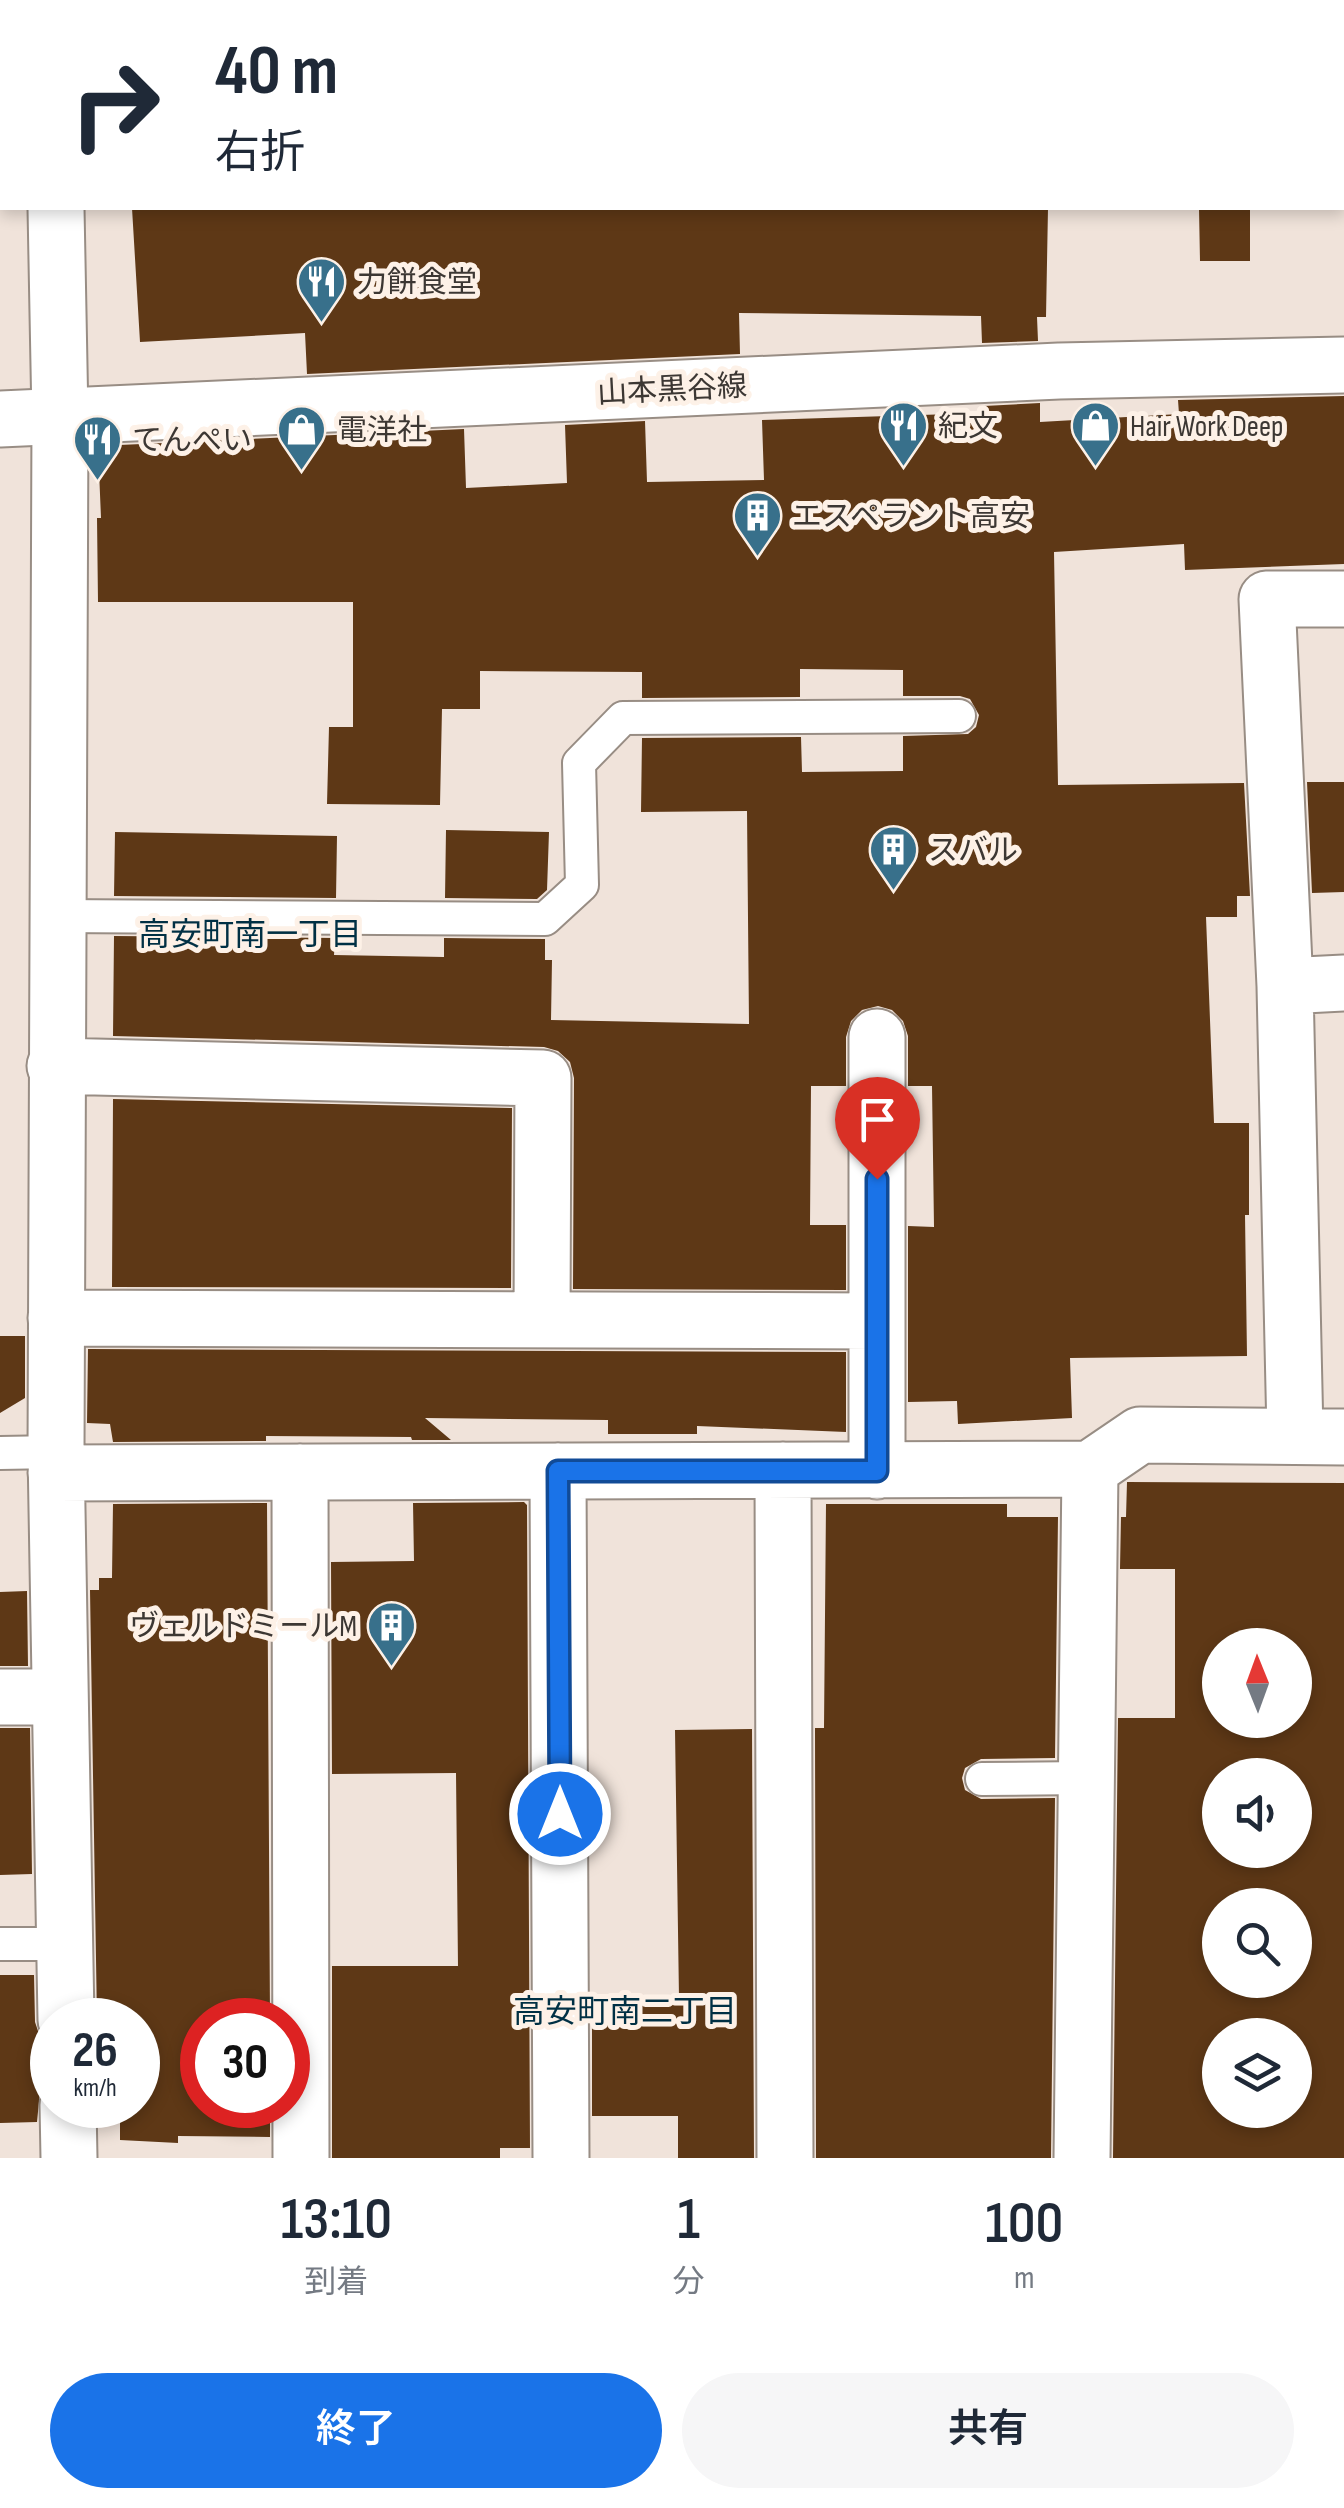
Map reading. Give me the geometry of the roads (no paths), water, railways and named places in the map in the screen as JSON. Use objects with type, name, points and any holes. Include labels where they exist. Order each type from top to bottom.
[{"type":"street","points":[[56,210],[60,418],[56,1462],[66,1998]]},
{"type":"street","name":"山本黒谷線","points":[[0,419],[1059,370],[1344,365]]},
{"type":"street","points":[[56,1462],[300,1472],[1090,1469],[1140,1435],[1320,1436],[1285,986],[1267,599],[1344,599]]},
{"type":"street","points":[[1285,986],[1344,984]]},
{"type":"street","points":[[877,1037],[877,1471]]},
{"type":"street","points":[[55,1066],[543,1078],[542,1320]]},
{"type":"street","points":[[56,1318],[877,1321]]},
{"type":"street","points":[[1082,2158],[1090,1469]]},
{"type":"street","points":[[784,1470],[785,2158]]},
{"type":"street","points":[[558,1471],[561,2158]]},
{"type":"street","points":[[300,1472],[302,2158]]},
{"type":"street","points":[[0,1697],[60,1697]]},
{"type":"street","points":[[68,2128],[69,2158]]},
{"type":"lane","points":[[56,916],[545,919],[582,885],[579,763],[623,718],[960,716]]},
{"type":"lane","points":[[0,1453],[56,1462]]},
{"type":"lane","points":[[982,1779],[1086,1778]]},
{"type":"lane","points":[[0,1944],[65,1944]]},
{"type":"place","name":"力餅食堂","points":[[322,324]]},
{"type":"place","name":"紀文","points":[[903,468]]},
{"type":"place","name":"Hair Work Deep","points":[[1095,468]]},
{"type":"place","name":"電洋社","points":[[302,472]]},
{"type":"place","name":"てんぺい","points":[[97,482]]},
{"type":"place","name":"エスペラント高安","points":[[757,558]]},
{"type":"place","name":"スバル","points":[[893,892]]},
{"type":"place","name":"ヴェルドミールM","points":[[392,1668]]},
{"type":"district","name":"高安町南一丁目","points":[[250,934]]},
{"type":"district","name":"高安町南二丁目","points":[[625,2011]]}]
